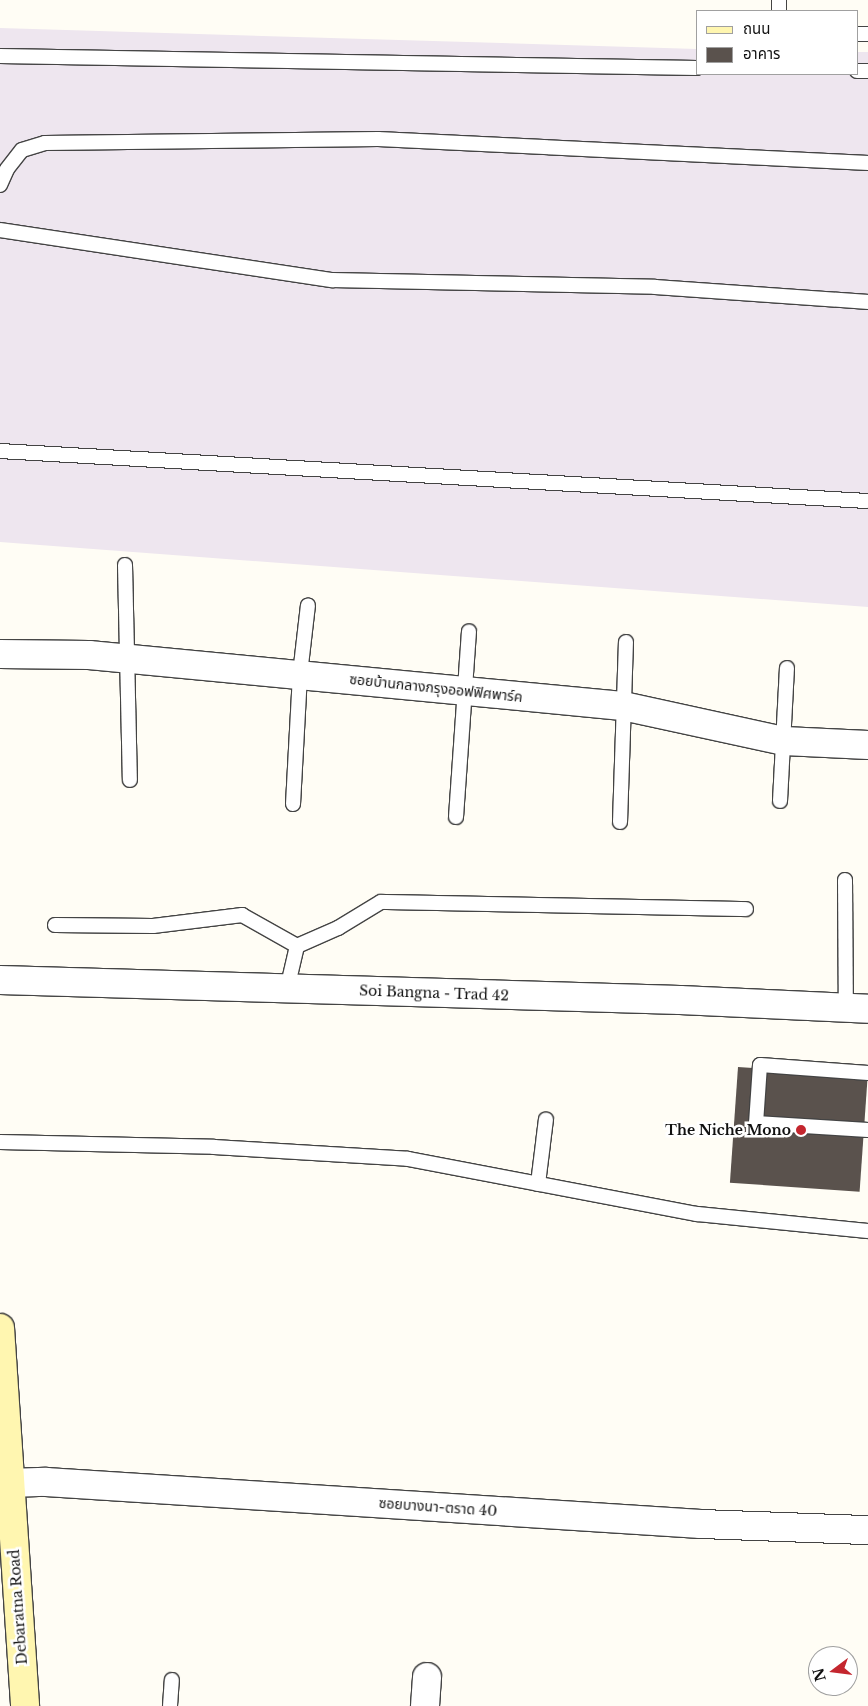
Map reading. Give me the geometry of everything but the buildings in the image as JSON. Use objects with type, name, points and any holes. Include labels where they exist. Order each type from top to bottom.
[{"type":"main road","name":"Debaratna Road","points":[[0,1328],[25,1706]]},
{"type":"street","name":"ซอยบ้านกลางกรุงออฟฟิศพาร์ค","points":[[0,654],[89,655],[623,706],[784,740],[868,745]]},
{"type":"street","name":"Soi Bangna - Trad 42","points":[[0,980],[857,1008]]},
{"type":"street","name":"ซอยบางนา-ตราด 40","points":[[9,1483],[46,1482],[701,1524],[868,1530]]},
{"type":"street","points":[[425,1706],[426,1677]]},
{"type":"lane","points":[[0,56],[696,68]]},
{"type":"lane","points":[[0,185],[7,169],[22,150],[45,143],[378,139],[868,163]]},
{"type":"lane","points":[[0,230],[332,280],[655,287],[868,302]]},
{"type":"lane","points":[[0,451],[868,501]]},
{"type":"lane","points":[[125,564],[130,660],[130,780]]},
{"type":"lane","points":[[293,804],[300,674],[308,605]]},
{"type":"lane","points":[[456,817],[468,631]]},
{"type":"lane","points":[[620,822],[626,642]]},
{"type":"lane","points":[[780,802],[787,668]]},
{"type":"lane","points":[[845,880],[857,1008]]},
{"type":"lane","points":[[297,946],[338,928],[381,902],[746,909]]},
{"type":"lane","points":[[55,925],[153,926],[242,914],[297,946]]},
{"type":"lane","points":[[286,989],[297,946]]},
{"type":"lane","points":[[868,1073],[760,1065],[756,1123],[868,1130]]},
{"type":"lane","points":[[538,1184],[546,1119]]},
{"type":"lane","points":[[0,1142],[214,1147],[394,1158],[697,1214],[868,1231]]},
{"type":"lane","points":[[170,1706],[172,1680]]},
{"type":"shaded area","points":[[0,28],[696,49],[696,75],[858,75],[858,52],[868,52],[868,607],[0,542]]},
{"type":"place","name":"The Niche Mono","points":[[801,1130]]}]
